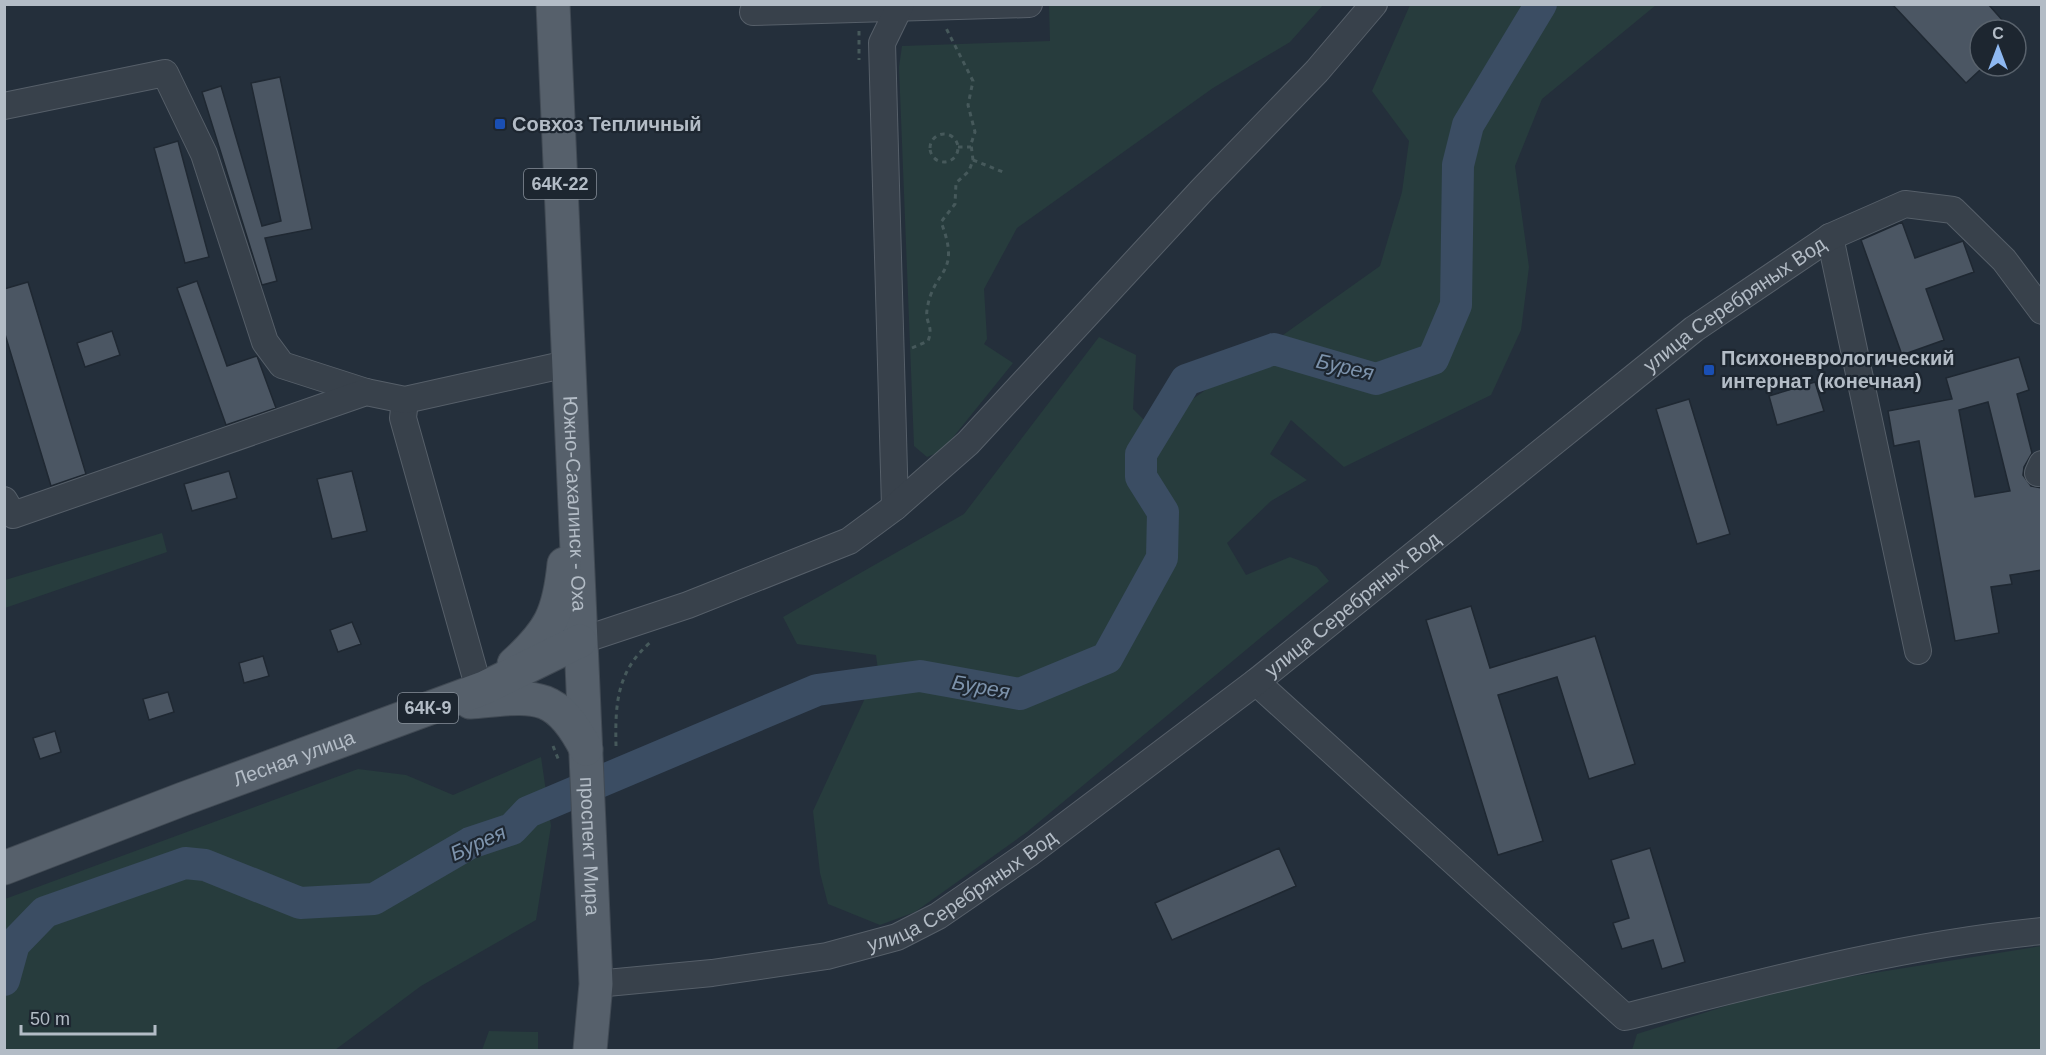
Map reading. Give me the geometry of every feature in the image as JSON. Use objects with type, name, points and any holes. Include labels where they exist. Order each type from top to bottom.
[{"type":"main road","name":"64К-22","points":[[553,4],[567,364]]},
{"type":"main road","name":"Южно-Сахалинск - Оха","points":[[567,364],[580,641]]},
{"type":"main road","points":[[486,686],[541,639],[555,613],[563,574],[573,476]]},
{"type":"main road","name":"Лесная улица","points":[[4,868],[486,686],[580,641]]},
{"type":"main road","name":"проспект Мира","points":[[580,641],[596,984],[590,1050]]},
{"type":"main road","points":[[436,705],[518,698],[551,703],[572,721],[587,755]]},
{"type":"street","points":[[753,12],[1029,4]]},
{"type":"street","points":[[580,641],[688,605],[849,541],[895,507],[968,443],[1201,190],[1317,71],[1374,4]]},
{"type":"street","points":[[895,507],[882,43],[900,7]]},
{"type":"street","points":[[4,106],[165,73],[204,154],[264,342],[282,365],[366,392],[405,400],[567,364]]},
{"type":"street","name":"улица Серебряных Вод","points":[[596,984],[712,973],[827,956],[897,937],[938,916],[1028,854],[1256,682],[1694,329],[1830,237],[1905,204],[1953,210],[2004,260],[2042,311]]},
{"type":"street","points":[[1830,237],[1918,651]]},
{"type":"street","points":[[4,500],[13,516],[366,392]]},
{"type":"street","points":[[405,400],[403,418],[486,686]]},
{"type":"street","points":[[1256,682],[1625,1017],[1823,967],[1965,939],[2042,931]]},
{"type":"path","points":[[891,351],[921,346],[928,341],[933,330],[926,312],[936,284],[949,266],[948,239],[941,222],[955,204],[956,183],[969,171],[974,160],[971,147],[975,132],[968,105],[973,81],[936,8]]},
{"type":"path","points":[[942,134],[954,138],[958,147],[955,156],[947,162],[938,161],[930,150],[934,138],[942,134]]},
{"type":"path","points":[[958,147],[971,147]]},
{"type":"path","points":[[974,160],[1003,172]]},
{"type":"path","points":[[551,740],[587,755],[618,696],[626,671],[637,654],[653,640]]},
{"type":"green space","points":[[1049,5],[1323,5],[1290,42],[1213,88],[1017,228],[984,289],[987,339],[984,344],[1013,363],[942,451],[927,457],[914,446],[899,67],[902,46],[1050,41]]},
{"type":"green space","points":[[1410,5],[1656,5],[1542,99],[1515,166],[1529,267],[1521,330],[1491,395],[1344,467],[1291,420],[1270,454],[1307,480],[1271,501],[1227,543],[1246,575],[1290,557],[1317,567],[1329,581],[1027,832],[915,912],[880,925],[828,904],[820,873],[813,811],[878,670],[876,655],[797,644],[783,617],[964,514],[1099,337],[1136,355],[1133,409],[1152,428],[1380,266],[1402,192],[1409,141],[1372,91]]},
{"type":"green space","points":[[162,533],[167,552],[5,608],[5,580]]},
{"type":"green space","points":[[541,757],[551,826],[536,920],[421,986],[335,1050],[5,1050],[5,899],[358,769],[406,775],[453,795]]},
{"type":"green space","points":[[2041,946],[2041,1050],[1632,1050],[1637,1034],[1786,987]]},
{"type":"green space","points":[[489,1031],[538,1032],[538,1050],[482,1050]]},
{"type":"building","points":[[1892,4],[1988,4],[2000,18],[1968,18],[1968,78],[1971,78],[1966,83]]},
{"type":"building","points":[[280,77],[312,229],[265,238],[277,281],[262,285],[202,92],[221,86],[262,226],[281,221],[251,83]]},
{"type":"building","points":[[178,141],[209,257],[185,263],[154,148]]},
{"type":"building","points":[[1902,222],[1915,258],[1963,241],[1974,272],[1926,289],[1944,340],[1902,355],[1861,240]]},
{"type":"building","points":[[197,281],[227,366],[257,356],[276,408],[226,425],[177,288]]},
{"type":"building","points":[[28,282],[86,474],[51,486],[4,331],[4,289]]},
{"type":"building","points":[[112,331],[120,355],[85,367],[77,343]]},
{"type":"building","points":[[2019,357],[2029,390],[2017,394],[2032,453],[2024,467],[2023,475],[2031,486],[2042,488],[2042,570],[2010,575],[2012,584],[1991,587],[1999,633],[1955,641],[1919,441],[1894,446],[1888,411],[1952,399],[1946,378]],"holes":[[[1988,402],[2010,491],[1975,497],[1959,410]]]},
{"type":"building","points":[[1815,382],[1824,411],[1777,425],[1769,396]]},
{"type":"building","points":[[1689,399],[1730,534],[1697,544],[1656,409]]},
{"type":"building","points":[[229,471],[237,498],[192,511],[184,484]]},
{"type":"building","points":[[352,471],[367,531],[332,539],[317,479]]},
{"type":"building","points":[[1471,606],[1490,668],[1595,636],[1635,764],[1589,779],[1557,677],[1498,695],[1543,841],[1498,855],[1426,620]]},
{"type":"building","points":[[352,622],[361,644],[338,652],[330,630]]},
{"type":"building","points":[[263,656],[269,676],[244,683],[239,663]]},
{"type":"building","points":[[168,692],[174,712],[149,720],[143,699]]},
{"type":"building","points":[[55,731],[61,752],[40,759],[33,738]]},
{"type":"building","points":[[1279,848],[1296,886],[1172,940],[1155,903]]},
{"type":"building","points":[[1650,848],[1685,962],[1662,969],[1653,940],[1622,949],[1613,923],[1629,918],[1611,860]]},
{"type":"waterway","name":"Бурея","points":[[4,980],[14,944],[45,912],[185,863],[205,865],[300,903],[374,899],[470,843],[512,829],[528,812],[817,690],[920,676],[1020,694],[1107,658],[1162,558],[1163,512],[1141,477],[1141,454],[1186,380],[1274,349],[1376,379],[1433,359],[1456,305],[1458,165],[1468,125],[1541,4]]},
{"type":"place","name":"Совхоз Тепличный","points":[[500,124]]},
{"type":"place","name":"Психоневрологический интернат (конечная)","points":[[1709,370]]}]
